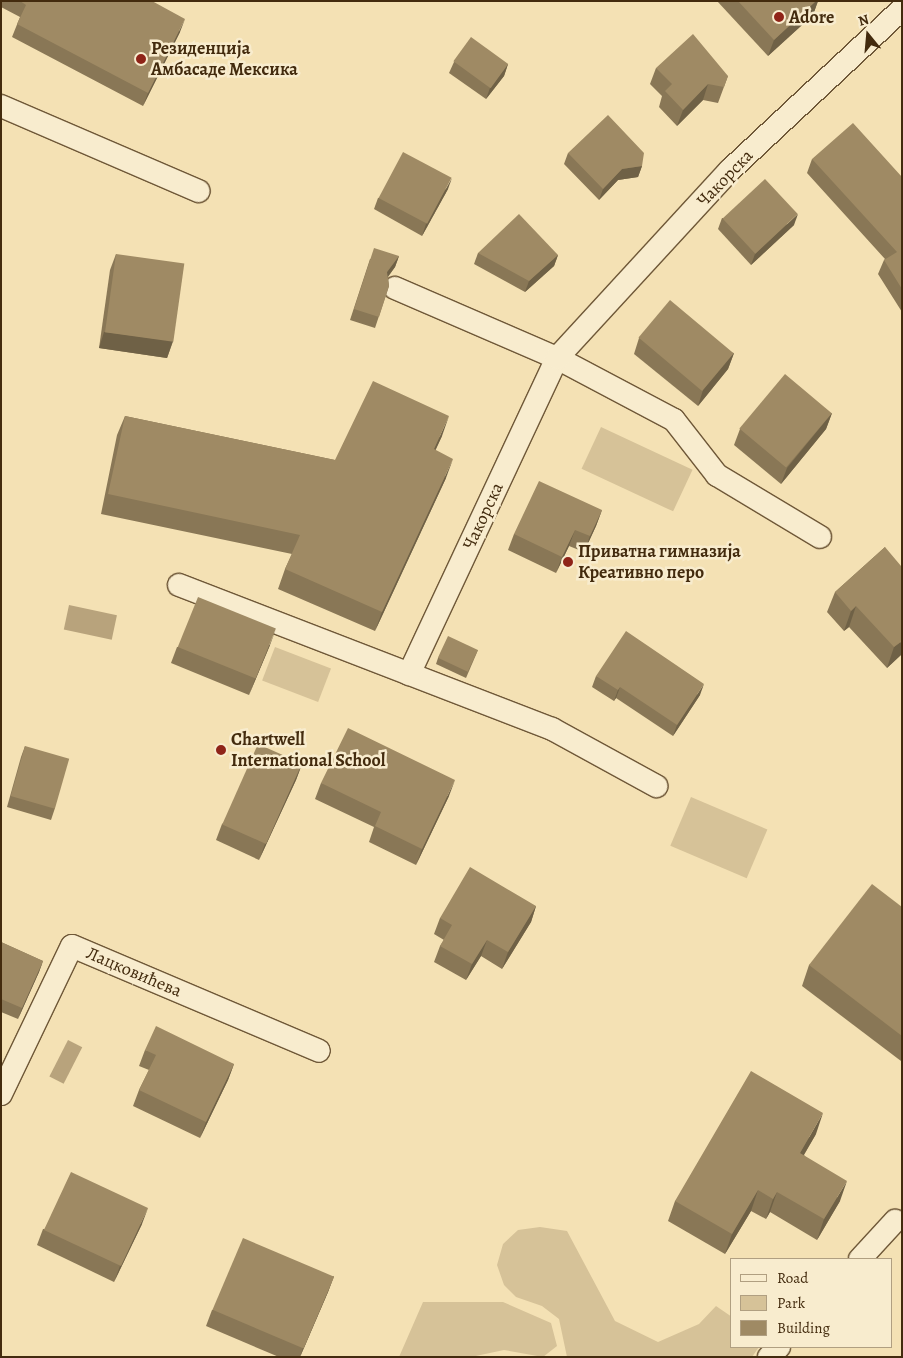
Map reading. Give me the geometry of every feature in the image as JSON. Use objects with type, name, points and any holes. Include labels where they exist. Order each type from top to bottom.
[{"type":"street","name":"Чакорска","points":[[409,674],[557,358],[729,171],[902,9]]},
{"type":"street","points":[[1,106],[198,191]]},
{"type":"street","points":[[394,288],[557,358],[674,420],[717,475],[820,537]]},
{"type":"street","points":[[179,585],[552,729],[656,786]]},
{"type":"street","name":"Лацковићева","points":[[1,1094],[72,946],[319,1050]]},
{"type":"street","points":[[861,1258],[895,1221]]},
{"type":"street","points":[[769,1357],[778,1348]]},
{"type":"green space","points":[[601,427],[693,470],[673,511],[582,469]]},
{"type":"green space","points":[[275,647],[331,669],[318,702],[262,681]]},
{"type":"green space","points":[[691,797],[767,829],[747,878],[670,846]]},
{"type":"green space","points":[[540,1227],[567,1231],[615,1321],[658,1342],[699,1324],[716,1306],[730,1316],[730,1348],[758,1348],[752,1357],[567,1357],[559,1319],[542,1306],[516,1297],[504,1285],[497,1265],[503,1244],[518,1230]]},
{"type":"green space","points":[[423,1302],[503,1302],[551,1323],[557,1346],[543,1357],[504,1350],[471,1357],[399,1357]]},
{"type":"shaded area","points":[[69,605],[117,615],[112,640],[64,629]]},
{"type":"shaded area","points":[[68,1040],[82,1047],[64,1084],[49,1077]]},
{"type":"building","points":[[20,1],[152,1],[185,19],[148,93],[17,24],[26,5]]},
{"type":"building","points":[[738,1],[816,1],[774,40]]},
{"type":"building","points":[[693,34],[728,76],[724,87],[708,84],[683,110],[665,91],[672,84],[656,68]]},
{"type":"building","points":[[471,37],[508,64],[491,88],[453,61]]},
{"type":"building","points":[[608,115],[644,153],[642,166],[622,169],[603,189],[568,153]]},
{"type":"building","points":[[853,123],[902,177],[902,289],[884,260],[897,252],[812,159]]},
{"type":"building","points":[[403,152],[452,178],[427,224],[379,198]]},
{"type":"building","points":[[765,179],[798,214],[755,254],[723,219]]},
{"type":"building","points":[[519,214],[558,255],[529,281],[478,253]]},
{"type":"building","points":[[374,248],[399,256],[387,272],[389,286],[379,317],[354,309]]},
{"type":"building","points":[[116,254],[184,264],[173,342],[105,332]]},
{"type":"building","points":[[670,300],[734,353],[702,391],[639,338]]},
{"type":"building","points":[[785,374],[832,413],[786,468],[739,428]]},
{"type":"building","points":[[373,381],[449,416],[434,449],[453,459],[382,612],[285,569],[300,535],[108,494],[125,416],[335,460]]},
{"type":"building","points":[[539,481],[602,510],[590,536],[575,530],[562,557],[514,534]]},
{"type":"building","points":[[885,547],[902,565],[902,641],[894,647],[856,606],[851,611],[835,592]]},
{"type":"building","points":[[198,597],[276,628],[256,679],[178,647]]},
{"type":"building","points":[[626,631],[704,684],[677,725],[620,687],[618,690],[596,676]]},
{"type":"building","points":[[448,636],[478,650],[468,672],[438,658]]},
{"type":"building","points":[[348,728],[455,780],[422,849],[375,826],[381,812],[321,783]]},
{"type":"building","points":[[258,744],[302,764],[266,844],[222,824]]},
{"type":"building","points":[[25,746],[69,759],[55,809],[11,796]]},
{"type":"building","points":[[470,867],[536,906],[508,952],[487,940],[472,964],[440,946],[452,925],[440,918]]},
{"type":"building","points":[[872,884],[902,907],[902,1036],[809,965]]},
{"type":"building","points":[[1,942],[43,961],[22,1008],[1,999]]},
{"type":"building","points":[[156,1026],[234,1064],[206,1122],[139,1090],[156,1055],[145,1050]]},
{"type":"building","points":[[751,1071],[823,1113],[800,1153],[847,1181],[824,1219],[777,1192],[773,1199],[758,1190],[732,1234],[675,1201]]},
{"type":"building","points":[[71,1172],[148,1208],[121,1266],[44,1230]]},
{"type":"building","points":[[243,1238],[334,1277],[304,1348],[213,1310]]},
{"type":"place","name":"Adore","points":[[779,17]]},
{"type":"place","name":"Резиденција Амбасаде Мексика","points":[[141,59]]},
{"type":"place","name":"Приватна гимназија Креативно перо","points":[[568,562]]},
{"type":"place","name":"Chartwell International School","points":[[221,750]]}]
